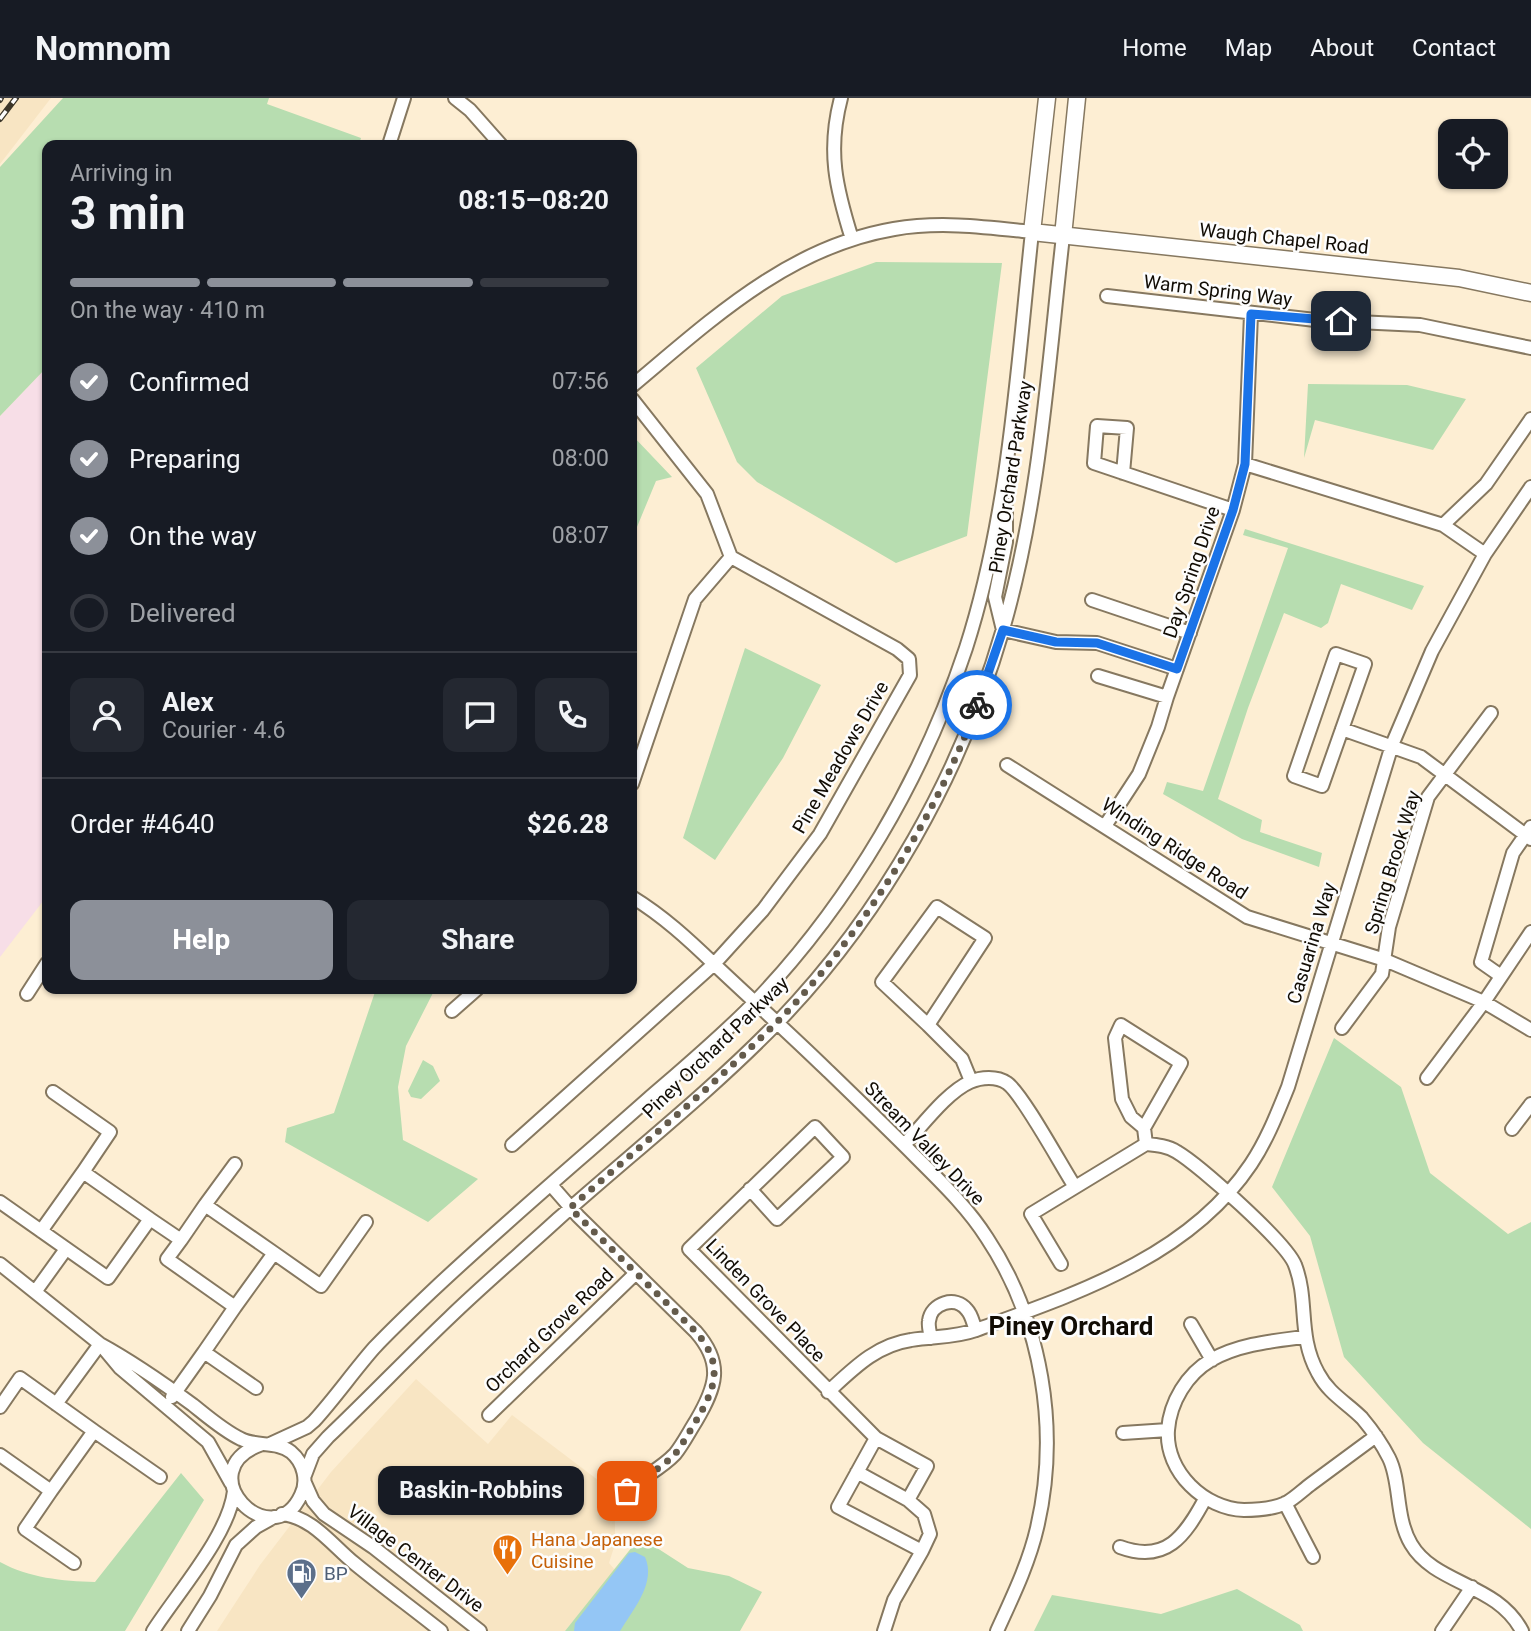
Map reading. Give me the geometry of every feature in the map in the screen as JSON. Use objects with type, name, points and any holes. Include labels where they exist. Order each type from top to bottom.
[{"type":"main road","name":"Piney Orchard Parkway","points":[[1032,232],[1047,98]]},
{"type":"main road","name":"Piney Orchard Parkway","points":[[1063,236],[1077,98]]},
{"type":"main road","name":"Waugh Chapel Road","points":[[1032,232],[1446,276],[1531,293]]},
{"type":"street","points":[[391,140],[404,98]]},
{"type":"street","points":[[455,98],[470,110],[497,140]]},
{"type":"street","points":[[841,98],[834,131],[834,165],[837,189],[852,239]]},
{"type":"street","points":[[637,382],[749,290],[801,260],[852,239],[894,229],[938,225],[1032,232]]},
{"type":"street","name":"Piney Orchard Parkway","points":[[153,1631],[220,1533],[232,1504],[236,1464],[251,1448],[307,1427],[314,1421],[377,1345],[432,1292],[691,1062],[755,1001],[792,960],[857,873],[897,807],[923,755],[966,648],[988,566],[1003,489],[1032,232]]},
{"type":"street","name":"Piney Orchard Parkway","points":[[188,1631],[210,1596],[236,1545],[256,1527],[298,1502],[313,1454],[328,1437],[451,1315],[778,1022],[853,932],[881,891],[922,824],[950,769],[974,712],[1003,630],[1023,551],[1034,483],[1063,236]]},
{"type":"street","name":"Warm Spring Way","points":[[1107,296],[1315,320],[1420,325],[1531,348]]},
{"type":"street","name":"Day Spring Drive","points":[[1105,826],[1139,774],[1158,727],[1233,510],[1245,464],[1251,314]]},
{"type":"street","points":[[637,405],[707,494],[731,557],[695,599],[637,768]]},
{"type":"street","points":[[1443,525],[1486,484],[1531,419]]},
{"type":"street","points":[[1245,464],[1443,525],[1485,554]]},
{"type":"street","points":[[1123,473],[1233,510]]},
{"type":"street","name":"Casuarina Way","points":[[828,1392],[865,1359],[884,1348],[910,1340],[959,1336],[976,1331],[1104,1280],[1152,1256],[1191,1228],[1228,1193],[1250,1165],[1272,1127],[1288,1087],[1392,745],[1432,651],[1485,554],[1531,487]]},
{"type":"street","points":[[1003,489],[1007,514],[1006,542],[995,597],[1003,630],[1056,642],[1097,643],[1177,669]]},
{"type":"street","name":"Pine Meadows Drive","points":[[512,1145],[714,964],[763,910],[820,834],[910,675],[909,659],[897,649],[731,557]]},
{"type":"street","points":[[1092,600],[1190,633]]},
{"type":"street","points":[[1336,654],[1365,664],[1342,729],[1322,786],[1294,776],[1336,654]]},
{"type":"street","points":[[1098,676],[1167,697]]},
{"type":"street","name":"Spring Brook Way","points":[[1342,1028],[1382,974],[1389,927],[1428,797],[1491,713]]},
{"type":"street","points":[[1342,729],[1421,757],[1444,776],[1529,834],[1514,853],[1481,962],[1501,976]]},
{"type":"street","name":"Winding Ridge Road","points":[[1007,765],[1247,917],[1385,960],[1484,1002],[1531,1030]]},
{"type":"street","name":"Stream Valley Drive","points":[[637,901],[686,936],[948,1189],[987,1237],[1012,1282],[1041,1373],[1047,1418],[1047,1473],[1037,1528],[1020,1580],[997,1631]]},
{"type":"street","points":[[928,1025],[985,938],[937,906],[882,982],[962,1059],[971,1081]]},
{"type":"street","points":[[1427,1078],[1484,1002],[1531,932]]},
{"type":"street","points":[[27,994],[42,971]]},
{"type":"street","points":[[452,1011],[471,994]]},
{"type":"street","points":[[1144,1128],[1131,1117],[1122,1099],[1115,1038],[1121,1025],[1181,1063],[1144,1128],[1146,1144]]},
{"type":"street","points":[[904,1145],[954,1093],[971,1081],[992,1077],[1007,1083],[1020,1100],[1075,1187]]},
{"type":"street","points":[[41,1231],[110,1132],[52,1092]]},
{"type":"street","points":[[1512,1129],[1531,1104]]},
{"type":"street","name":"Linden Grove Place","points":[[750,1189],[777,1219],[843,1157],[814,1127],[689,1248],[876,1438],[927,1466],[908,1500]]},
{"type":"street","points":[[1061,1264],[1031,1214],[1146,1144],[1159,1145],[1177,1152],[1228,1193],[1273,1237],[1294,1262],[1301,1289],[1304,1337],[1317,1373],[1334,1396],[1360,1417],[1391,1460],[1401,1521],[1412,1546],[1430,1564],[1498,1601],[1516,1619],[1522,1631]]},
{"type":"street","points":[[234,1164],[167,1259],[235,1307]]},
{"type":"street","points":[[83,1172],[181,1240]]},
{"type":"street","points":[[551,1185],[570,1208],[705,1342],[711,1354],[715,1377],[712,1395],[674,1454],[627,1491]]},
{"type":"street","points":[[0,1202],[108,1278],[150,1219]]},
{"type":"street","points":[[205,1205],[321,1286],[366,1222]]},
{"type":"street","points":[[35,1292],[66,1249]]},
{"type":"street","points":[[166,1406],[274,1253]]},
{"type":"street","points":[[0,1264],[100,1345],[120,1368],[208,1442],[244,1508],[265,1517],[279,1515]]},
{"type":"street","name":"Orchard Grove Road","points":[[489,1415],[636,1273]]},
{"type":"street","points":[[931,1338],[929,1321],[932,1312],[940,1304],[952,1301],[969,1311],[976,1331]]},
{"type":"street","points":[[1191,1324],[1212,1360]]},
{"type":"street","points":[[1304,1337],[1253,1344],[1212,1360],[1189,1378],[1175,1402],[1168,1430],[1172,1454],[1186,1480],[1205,1499],[1229,1509],[1261,1510],[1285,1503],[1376,1436]]},
{"type":"street","points":[[100,1345],[128,1359],[241,1439],[282,1447],[293,1453],[300,1463],[305,1479]]},
{"type":"street","points":[[57,1404],[100,1345]]},
{"type":"street","points":[[204,1352],[256,1388]]},
{"type":"street","points":[[0,1407],[20,1378],[160,1477]]},
{"type":"street","points":[[1123,1433],[1168,1430]]},
{"type":"street","points":[[74,1563],[25,1529],[94,1431]]},
{"type":"street","points":[[876,1438],[838,1507],[922,1551]]},
{"type":"street","points":[[0,1455],[51,1491]]},
{"type":"street","points":[[857,1472],[908,1500],[924,1514],[930,1534],[894,1600],[884,1631]]},
{"type":"street","name":"Village Center Drive","points":[[305,1479],[313,1502],[324,1514],[373,1548],[480,1631]]},
{"type":"street","points":[[1119,1547],[1138,1554],[1166,1548],[1187,1531],[1205,1499]]},
{"type":"street","points":[[1285,1503],[1314,1557]]},
{"type":"street","name":"Village Center Drive","points":[[279,1515],[292,1515],[313,1527],[352,1562],[441,1631]]},
{"type":"street","points":[[1442,1631],[1472,1587]]},
{"type":"shaded area","points":[[0,98],[51,98],[0,164]]},
{"type":"shaded area","points":[[42,372],[42,902],[0,957],[0,416]]},
{"type":"shaded area","points":[[416,1379],[488,1444],[512,1415],[627,1502],[615,1519],[615,1544],[609,1563],[615,1570],[565,1631],[217,1631],[260,1565],[331,1472]]},
{"type":"green space","points":[[63,98],[269,98],[267,104],[361,138],[42,140],[42,372],[0,416],[0,167]]},
{"type":"green space","points":[[876,262],[1002,263],[967,536],[896,563],[757,482],[737,462],[696,368],[782,296]]},
{"type":"green space","points":[[1308,384],[1407,385],[1466,399],[1433,450],[1315,420],[1304,458]]},
{"type":"green space","points":[[637,440],[672,477],[656,481],[637,527]]},
{"type":"green space","points":[[1245,529],[1424,586],[1412,610],[1341,584],[1328,623],[1321,628],[1284,613],[1248,708],[1218,799],[1262,820],[1260,832],[1322,853],[1319,867],[1242,839],[1163,794],[1167,782],[1203,791],[1288,548],[1243,535]]},
{"type":"green space","points":[[745,648],[821,685],[783,758],[715,860],[683,838]]},
{"type":"green space","points":[[374,994],[432,994],[406,1046],[398,1087],[403,1140],[478,1179],[428,1222],[285,1142],[287,1128],[334,1113]]},
{"type":"green space","points":[[1334,1038],[1401,1087],[1430,1173],[1508,1234],[1531,1222],[1531,1529],[1423,1443],[1344,1357],[1310,1236],[1272,1187]]},
{"type":"green space","points":[[423,1060],[433,1066],[440,1081],[421,1099],[411,1097],[408,1091]]},
{"type":"green space","points":[[181,1473],[204,1500],[125,1631],[0,1631],[0,1562],[22,1572],[46,1578],[95,1582]]},
{"type":"green space","points":[[640,1537],[688,1568],[729,1576],[762,1592],[740,1631],[565,1631]]},
{"type":"green space","points":[[1237,1589],[1300,1625],[1303,1631],[1034,1631],[1052,1595],[1161,1614]]},
{"type":"water","points":[[635,1552],[645,1557],[648,1576],[633,1612],[620,1631],[574,1631],[575,1623],[629,1553]]},
{"type":"railway","points":[[0,119],[16,98]]},
{"type":"way so far","points":[[627,1491],[663,1464],[683,1443],[712,1395],[715,1377],[711,1354],[696,1332],[570,1208],[778,1022],[815,979],[853,932],[922,824],[950,769],[977,705]]},
{"type":"place","name":"Baskin-Robbins","points":[[627,1491]]},
{"type":"place","name":"Hana Japanese Cuisine","points":[[508,1577]]},
{"type":"place","name":"BP","points":[[301,1600]]},
{"type":"district","name":"Piney Orchard","points":[[1071,1326]]},
{"type":"route","points":[[977,705],[1003,630],[1056,642],[1097,643],[1177,669],[1233,510],[1245,464],[1251,314],[1341,321]]}]
